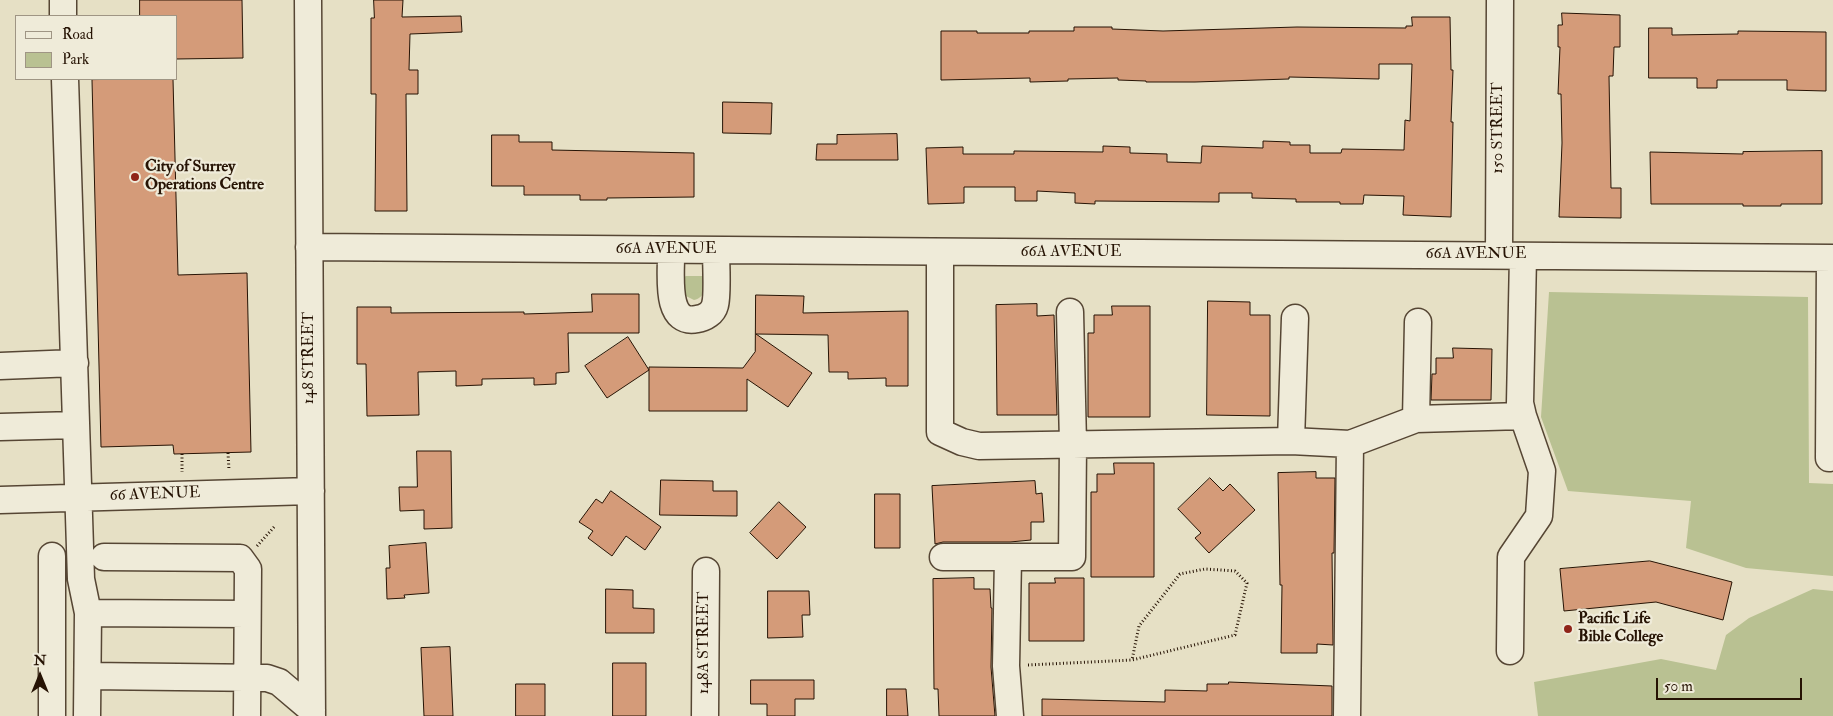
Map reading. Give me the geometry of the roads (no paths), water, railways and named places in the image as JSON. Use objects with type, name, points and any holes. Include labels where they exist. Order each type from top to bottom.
[{"type":"street","points":[[63,0],[63,15]]},
{"type":"street","name":"148 STREET","points":[[308,0],[312,713]]},
{"type":"street","name":"150 STREET","points":[[1500,0],[1511,256],[1520,403],[1542,471],[1539,516],[1511,557],[1510,651]]},
{"type":"street","points":[[65,80],[80,579],[88,613],[87,716]]},
{"type":"street","name":"66A AVENUE","points":[[309,247],[1831,258]]},
{"type":"street","points":[[671,250],[672,303],[680,315],[693,320],[706,316],[715,305],[716,250]]},
{"type":"street","points":[[940,252],[940,432],[962,442],[980,446],[1291,441],[1350,444],[1416,419],[1523,416]]},
{"type":"street","points":[[1829,458],[1831,258]]},
{"type":"street","points":[[943,557],[1072,557],[1073,444],[1070,312]]},
{"type":"street","points":[[1291,441],[1294,318]]},
{"type":"street","points":[[1416,419],[1418,322]]},
{"type":"street","points":[[0,366],[75,363]]},
{"type":"street","points":[[0,427],[76,425]]},
{"type":"street","points":[[1347,716],[1350,444]]},
{"type":"street","name":"66 AVENUE","points":[[0,500],[311,491]]},
{"type":"street","points":[[52,556],[52,716]]},
{"type":"street","points":[[104,557],[240,558],[248,569],[247,716]]},
{"type":"street","points":[[1008,558],[1006,666],[1010,716]]},
{"type":"street","name":"148A STREET","points":[[705,716],[706,571]]},
{"type":"street","points":[[88,613],[248,614]]},
{"type":"street","points":[[52,670],[88,674],[267,678],[279,682],[312,713]]},
{"type":"place","name":"City of Surrey Operations Centre","points":[[135,177]]},
{"type":"place","name":"Pacific Life Bible College","points":[[1568,629]]}]
